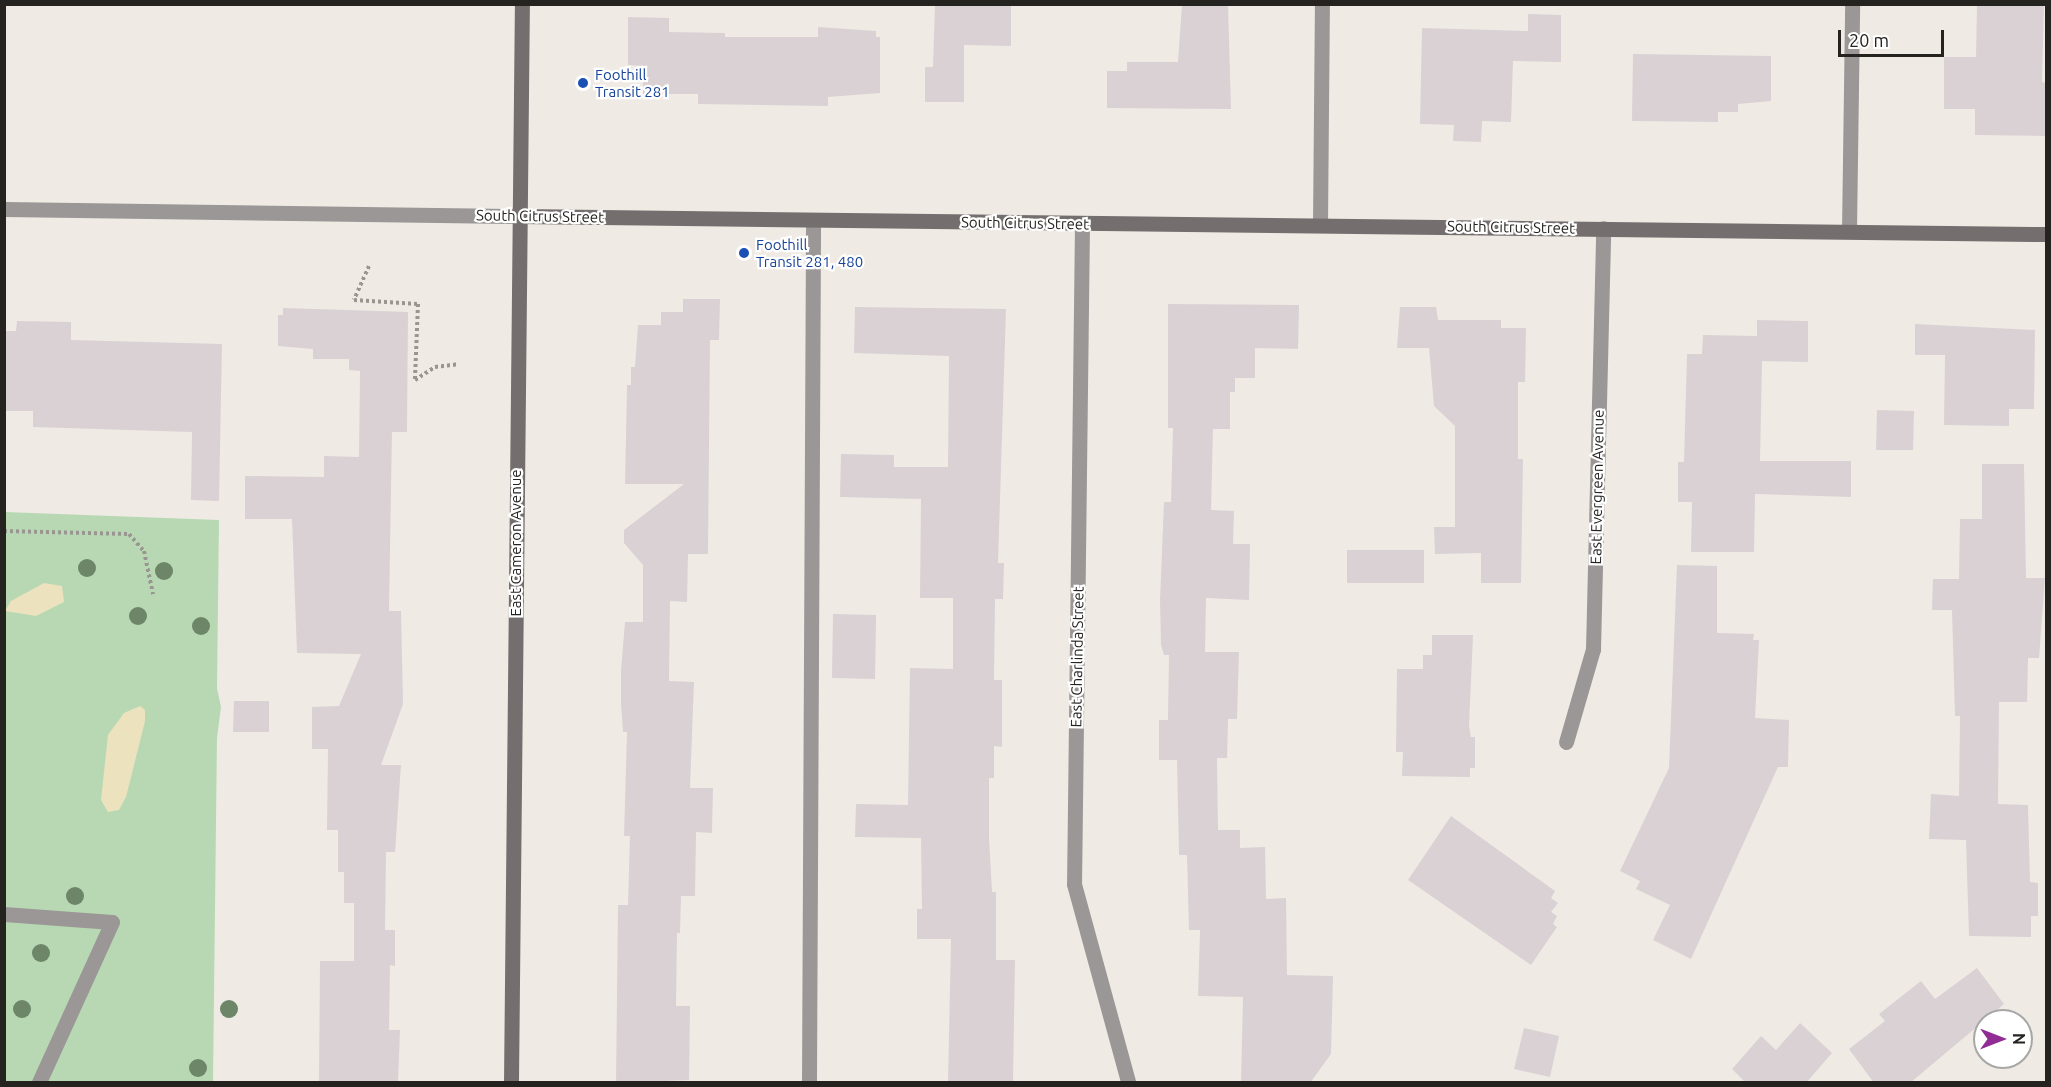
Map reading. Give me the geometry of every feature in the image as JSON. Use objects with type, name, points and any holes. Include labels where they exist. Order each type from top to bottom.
[{"type":"main road","name":"East Cameron Avenue","points":[[512,1083],[522,4]]},
{"type":"main road","name":"South Citrus Street","points":[[519,216],[2046,234]]},
{"type":"street","points":[[1320,225],[1322,4]]},
{"type":"street","points":[[1849,231],[1852,4]]},
{"type":"street","name":"South Citrus Street","points":[[4,209],[519,216]]},
{"type":"street","points":[[809,1083],[813,220]]},
{"type":"street","name":"East Charlinda Street","points":[[1082,224],[1074,884],[1128,1083]]},
{"type":"street","name":"East Evergreen Avenue","points":[[1566,742],[1593,649],[1603,228]]},
{"type":"street","points":[[4,914],[112,922],[39,1083]]},
{"type":"path","points":[[369,266],[354,300],[418,304],[415,380],[435,367],[458,364]]},
{"type":"path","points":[[4,531],[129,534],[144,551],[153,594]]},
{"type":"green space","points":[[5,512],[219,520],[217,688],[221,707],[217,738],[213,1082],[5,1082]]},
{"type":"sand","points":[[44,583],[62,586],[64,602],[36,616],[5,611],[11,601]]},
{"type":"sand","points":[[140,706],[145,710],[145,721],[126,797],[119,810],[108,812],[101,800],[108,735],[124,713]]},
{"type":"building","points":[[935,4],[1011,4],[1011,46],[964,45],[964,102],[925,102],[925,67],[933,67]]},
{"type":"building","points":[[1182,4],[1228,4],[1231,109],[1107,108],[1107,71],[1127,71],[1127,62],[1178,62]]},
{"type":"building","points":[[1977,4],[2044,4],[2042,82],[2046,83],[2046,136],[1975,135],[1975,109],[1944,109],[1944,57],[1976,57]]},
{"type":"building","points":[[1528,14],[1561,15],[1561,62],[1513,61],[1511,122],[1482,121],[1481,142],[1453,141],[1454,125],[1420,124],[1422,28],[1528,31]]},
{"type":"building","points":[[628,17],[669,18],[669,32],[725,33],[725,37],[818,37],[818,27],[876,31],[876,37],[880,37],[880,93],[828,97],[828,106],[698,104],[698,94],[643,94],[643,66],[628,65]]},
{"type":"building","points":[[1633,54],[1771,56],[1771,101],[1738,104],[1738,112],[1718,112],[1718,122],[1632,121]]},
{"type":"building","points":[[683,299],[720,299],[719,340],[710,340],[708,554],[688,554],[687,602],[670,601],[669,681],[694,682],[690,788],[713,788],[712,833],[696,832],[695,896],[681,896],[680,933],[677,933],[676,1006],[690,1006],[689,1080],[616,1083],[618,905],[628,905],[630,836],[624,836],[627,732],[623,732],[621,670],[625,622],[643,622],[643,565],[624,543],[624,530],[684,484],[625,484],[627,385],[631,385],[631,367],[635,367],[638,325],[661,325],[661,312],[683,312]]},
{"type":"building","points":[[1168,304],[1299,305],[1298,349],[1255,348],[1255,378],[1235,378],[1235,392],[1230,392],[1230,429],[1213,429],[1211,510],[1234,511],[1233,544],[1250,544],[1249,600],[1206,598],[1205,652],[1239,652],[1237,719],[1228,719],[1227,758],[1217,758],[1218,830],[1240,830],[1240,848],[1265,847],[1266,899],[1286,898],[1287,975],[1333,976],[1331,1054],[1310,1083],[1241,1083],[1243,997],[1198,996],[1200,930],[1189,930],[1187,855],[1179,855],[1177,760],[1159,760],[1159,720],[1168,720],[1169,655],[1164,655],[1161,645],[1160,600],[1164,502],[1171,502],[1173,428],[1168,428]]},
{"type":"building","points":[[855,307],[1006,309],[998,563],[1004,563],[1003,599],[995,599],[994,680],[1002,680],[1002,747],[994,746],[994,778],[989,778],[989,837],[992,892],[996,892],[996,960],[1015,960],[1013,1083],[948,1083],[951,939],[917,939],[917,909],[922,909],[921,838],[855,837],[856,804],[908,805],[910,668],[953,669],[953,598],[920,598],[921,499],[840,497],[841,454],[894,455],[894,467],[948,467],[949,356],[854,353]]},
{"type":"building","points":[[1400,307],[1436,307],[1438,320],[1501,320],[1501,328],[1526,328],[1525,382],[1518,382],[1518,459],[1523,459],[1521,583],[1481,583],[1481,553],[1435,554],[1434,527],[1455,527],[1455,426],[1434,406],[1429,348],[1397,348]]},
{"type":"building","points":[[283,308],[408,312],[407,432],[392,432],[389,611],[401,611],[403,704],[381,765],[401,765],[395,852],[386,852],[385,930],[395,930],[395,966],[390,965],[389,1030],[400,1030],[398,1083],[319,1083],[320,961],[354,961],[354,903],[344,903],[344,872],[338,872],[338,830],[327,830],[328,749],[312,749],[312,707],[339,706],[361,654],[297,653],[292,519],[245,519],[245,476],[324,477],[324,456],[359,457],[360,371],[349,370],[349,359],[313,359],[313,349],[278,346],[278,315],[283,315]]},
{"type":"building","points":[[1757,320],[1808,321],[1808,362],[1762,361],[1760,461],[1851,461],[1851,497],[1755,494],[1754,552],[1691,552],[1692,502],[1678,502],[1678,462],[1684,462],[1687,354],[1702,354],[1703,335],[1757,336]]},
{"type":"building","points":[[17,321],[71,322],[71,340],[222,344],[219,501],[191,500],[192,432],[33,427],[33,411],[4,411],[4,331],[16,331]]},
{"type":"building","points":[[1915,324],[2035,330],[2034,409],[2009,409],[2009,426],[1944,425],[1945,355],[1915,355]]},
{"type":"building","points":[[1877,410],[1914,411],[1913,450],[1876,450]]},
{"type":"building","points":[[1982,464],[2024,464],[2026,578],[2045,578],[2039,658],[2028,658],[2027,702],[1999,702],[1998,804],[2028,805],[2030,882],[2038,883],[2038,916],[2031,916],[2031,937],[1969,936],[1966,840],[1929,839],[1931,794],[1959,796],[1960,716],[1955,716],[1952,610],[1932,610],[1933,579],[1959,579],[1960,519],[1982,519]]},
{"type":"building","points":[[1347,550],[1424,550],[1424,583],[1347,583]]},
{"type":"building","points":[[1677,565],[1717,566],[1717,633],[1754,634],[1753,640],[1759,640],[1755,718],[1789,720],[1788,767],[1778,767],[1691,959],[1653,940],[1670,905],[1636,889],[1640,881],[1620,871],[1669,768]]},
{"type":"building","points":[[833,614],[876,615],[875,679],[832,678]]},
{"type":"building","points":[[1432,635],[1473,635],[1469,726],[1471,737],[1475,737],[1475,768],[1470,768],[1470,777],[1402,776],[1403,752],[1396,752],[1397,669],[1423,669],[1423,655],[1432,655]]},
{"type":"building","points":[[234,701],[269,701],[269,732],[233,732]]},
{"type":"building","points":[[1451,816],[1555,891],[1551,898],[1558,903],[1551,912],[1557,916],[1553,924],[1557,927],[1531,965],[1408,880]]},
{"type":"building","points":[[1977,968],[2004,1004],[1998,1009],[1973,1009],[1973,1030],[1910,1083],[1874,1083],[1849,1049],[1885,1021],[1879,1014],[1921,981],[1935,999]]},
{"type":"building","points":[[1800,1023],[1832,1053],[1806,1083],[1746,1083],[1732,1069],[1761,1036],[1776,1050]]},
{"type":"building","points":[[1524,1028],[1559,1036],[1550,1077],[1514,1069]]},
{"type":"place","name":"Foothill Transit 281","points":[[583,83]]},
{"type":"place","name":"Foothill Transit 281, 480","points":[[744,253]]}]
